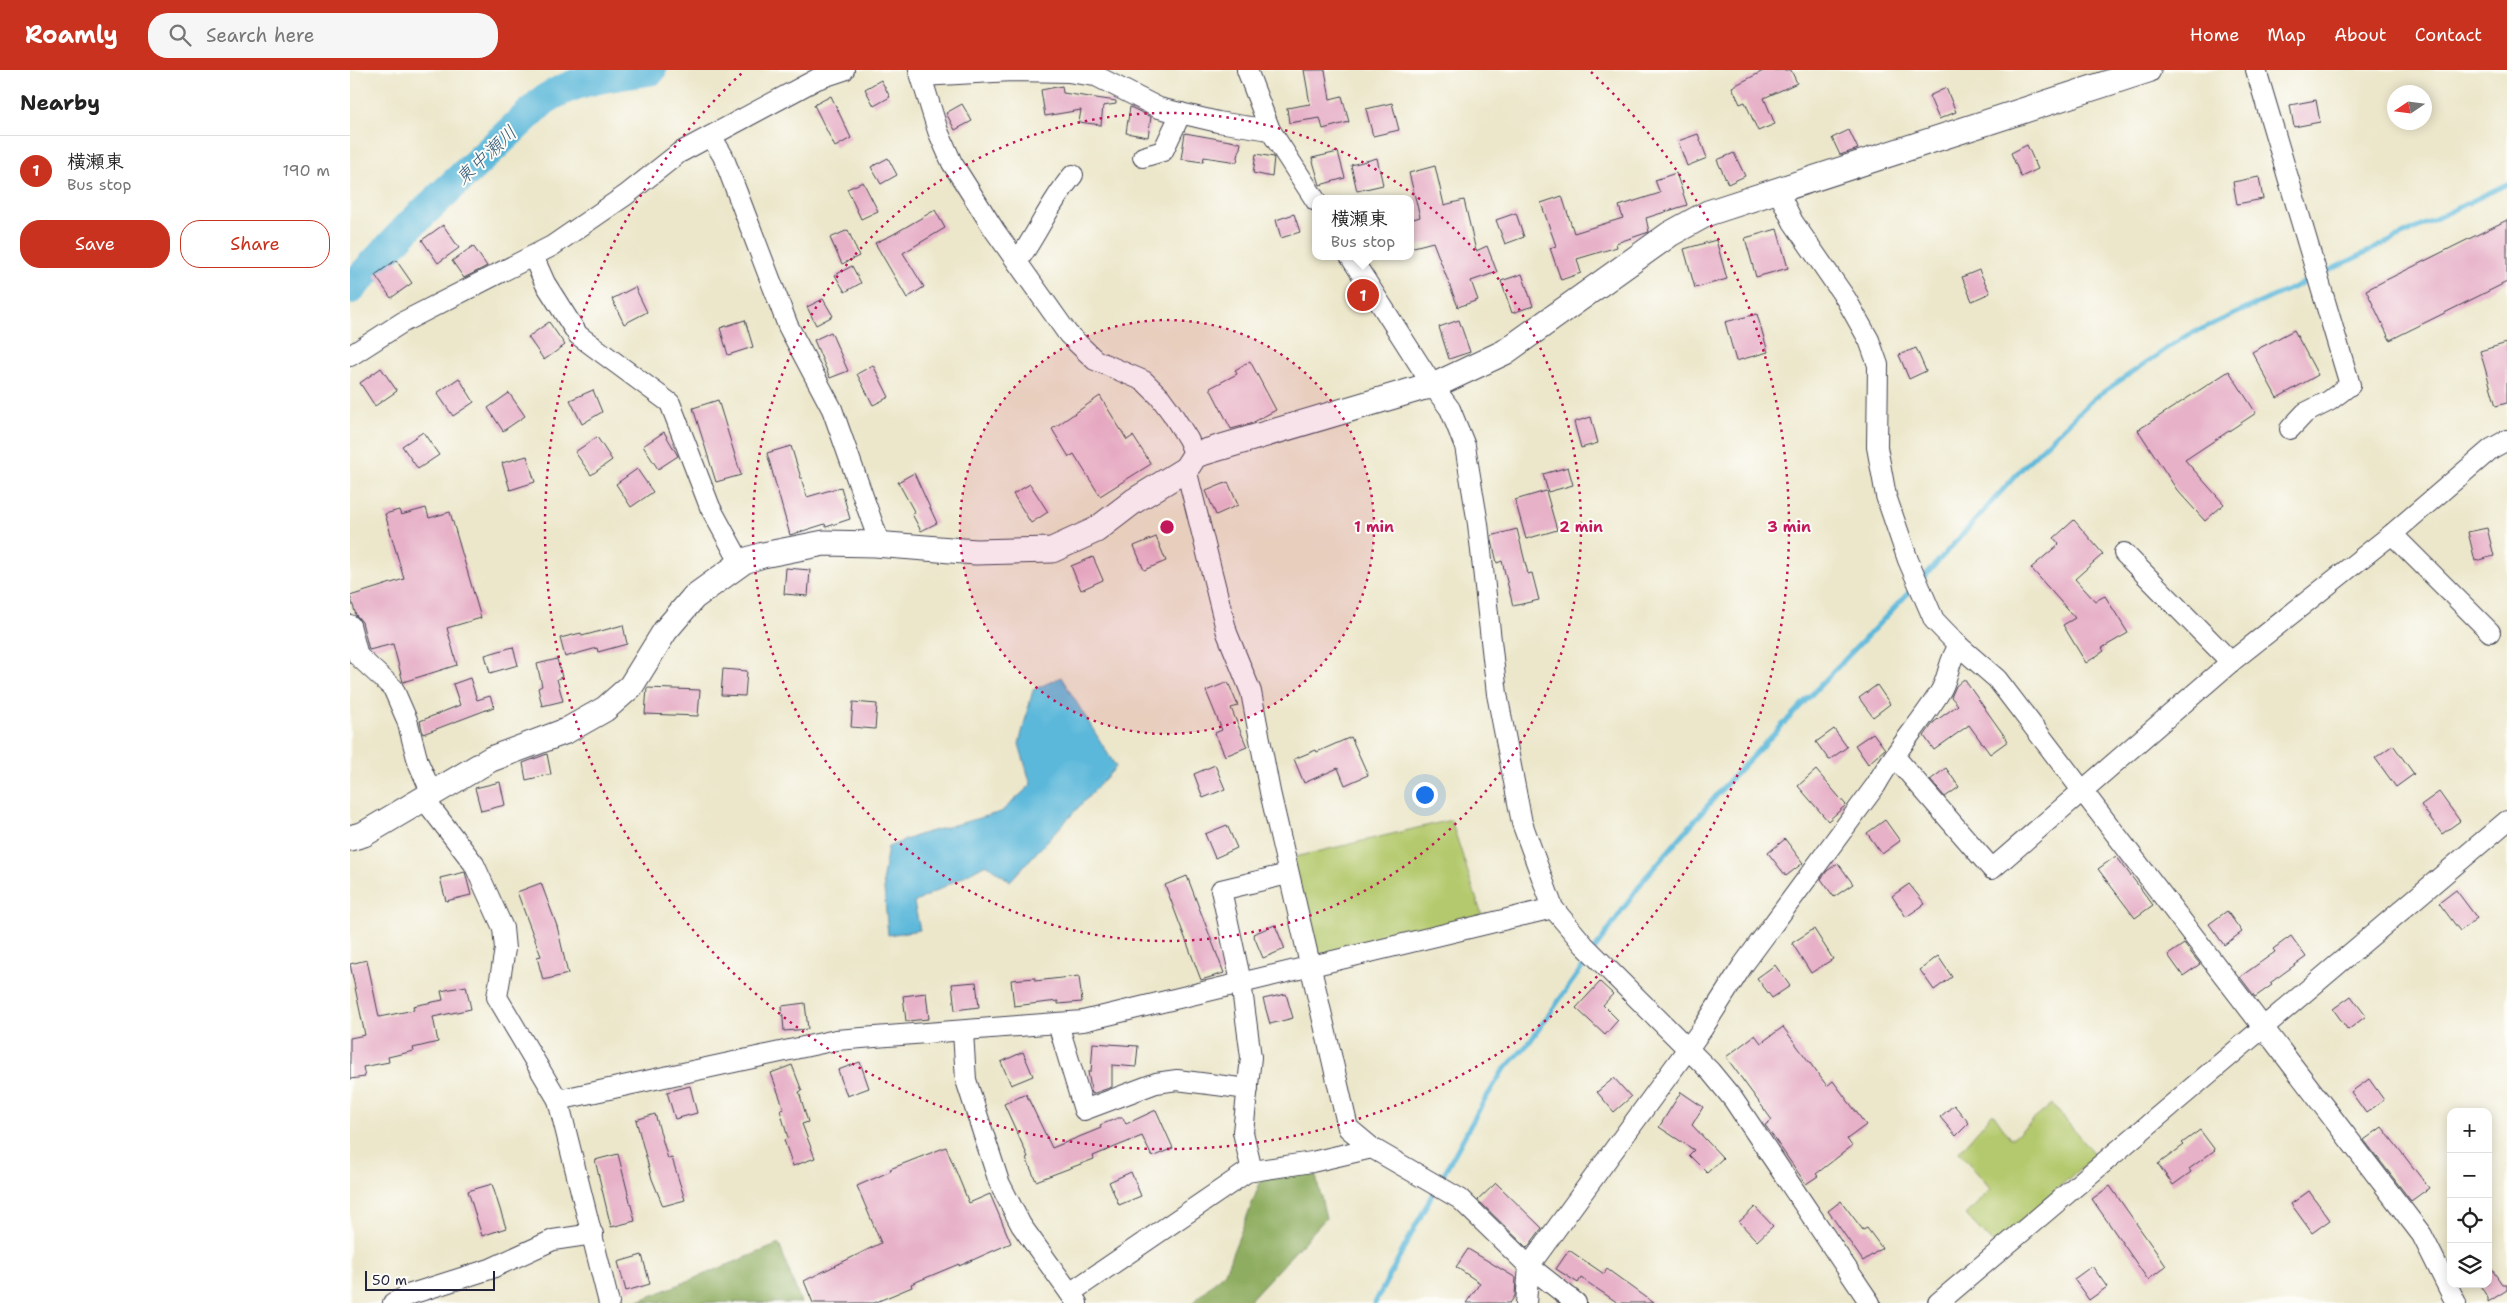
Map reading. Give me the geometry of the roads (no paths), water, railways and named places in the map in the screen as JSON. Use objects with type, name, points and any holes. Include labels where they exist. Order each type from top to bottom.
[{"type":"street","points":[[350,356],[403,322],[552,246],[618,201],[679,153],[711,136],[813,74],[844,70]]},
{"type":"street","points":[[1247,70],[1270,130],[1312,195]]},
{"type":"street","points":[[350,838],[364,834],[490,758],[566,731],[605,709],[632,686],[665,631],[694,597],[741,564],[763,555],[824,543],[875,544],[976,552],[1052,550],[1096,530],[1190,462],[1421,388],[1433,386],[1505,352],[1670,234],[1708,213],[2148,70]]},
{"type":"street","points":[[2256,70],[2350,385],[2329,401],[2305,413],[2290,429]]},
{"type":"street","points":[[1270,130],[1218,122],[1159,108],[1096,76],[1069,72],[1012,71],[920,73],[938,132],[952,163],[1017,262],[1068,334],[1095,360],[1144,381],[1160,397],[1188,439],[1190,462],[1227,633],[1251,692],[1288,874],[1348,1128],[1372,1148],[1460,1199],[1529,1266],[1576,1303]]},
{"type":"street","points":[[1143,157],[1163,151],[1181,113]]},
{"type":"street","points":[[711,136],[723,156],[788,326],[832,409],[876,533],[875,544]]},
{"type":"street","points":[[1017,262],[1030,243],[1056,195],[1073,175]]},
{"type":"street","points":[[1777,189],[1793,222],[1846,299],[1869,340],[1878,364],[1877,447],[1886,496],[1913,572],[1934,620],[1959,646],[1997,679],[2084,790],[2422,1235],[2456,1303]]},
{"type":"street","points":[[533,256],[545,283],[578,335],[670,403],[710,507],[741,564]]},
{"type":"street","points":[[1353,260],[1433,386],[1450,409],[1466,446],[1478,524],[1497,694],[1522,823],[1553,908],[1600,962],[1710,1071],[1733,1099],[1870,1303]]},
{"type":"street","points":[[1894,757],[1992,869],[2231,662],[2392,534],[2491,449],[2507,440]]},
{"type":"street","points":[[2392,534],[2490,632]]},
{"type":"street","points":[[2124,552],[2231,662]]},
{"type":"street","points":[[350,625],[358,656],[392,688],[407,720],[428,796],[474,864],[503,928],[505,949],[497,997],[558,1100],[609,1303]]},
{"type":"street","points":[[1526,1303],[1529,1266],[1702,1028],[1743,965],[1941,690],[1952,655],[1959,646]]},
{"type":"street","points":[[1938,1303],[2507,821]]},
{"type":"street","points":[[1252,1171],[1243,1132],[1252,1057],[1241,982],[1221,890],[1288,874]]},
{"type":"street","points":[[558,1100],[836,1040],[963,1032],[1083,1021],[1553,908]]},
{"type":"street","points":[[1058,1024],[1084,1110],[1156,1083],[1178,1080],[1248,1089]]},
{"type":"street","points":[[963,1032],[966,1080],[1000,1182],[1022,1226],[1073,1298],[1220,1189],[1252,1171],[1312,1162],[1372,1148]]},
{"type":"street","points":[[393,1303],[411,1294],[490,1269],[553,1240],[593,1234]]},
{"type":"water","points":[[1061,677],[1116,767],[1010,881],[986,864],[914,903],[920,930],[888,935],[883,877],[888,847],[918,835],[1001,812],[1031,785],[1019,744],[1033,690]]},
{"type":"waterway","name":"東中瀬川","points":[[350,289],[411,224],[544,100],[583,82],[651,70]]},
{"type":"waterway","points":[[2322,274],[2507,184]]},
{"type":"waterway","points":[[1922,579],[2027,463],[2093,399],[2184,337],[2314,278]]},
{"type":"waterway","points":[[1595,949],[1645,878],[1729,781],[1914,587]]},
{"type":"waterway","points":[[1440,1181],[1502,1072],[1529,1043],[1590,956]]},
{"type":"waterway","points":[[1375,1303],[1435,1189]]},
{"type":"place","name":"横瀬東","points":[[1363,295]]}]
